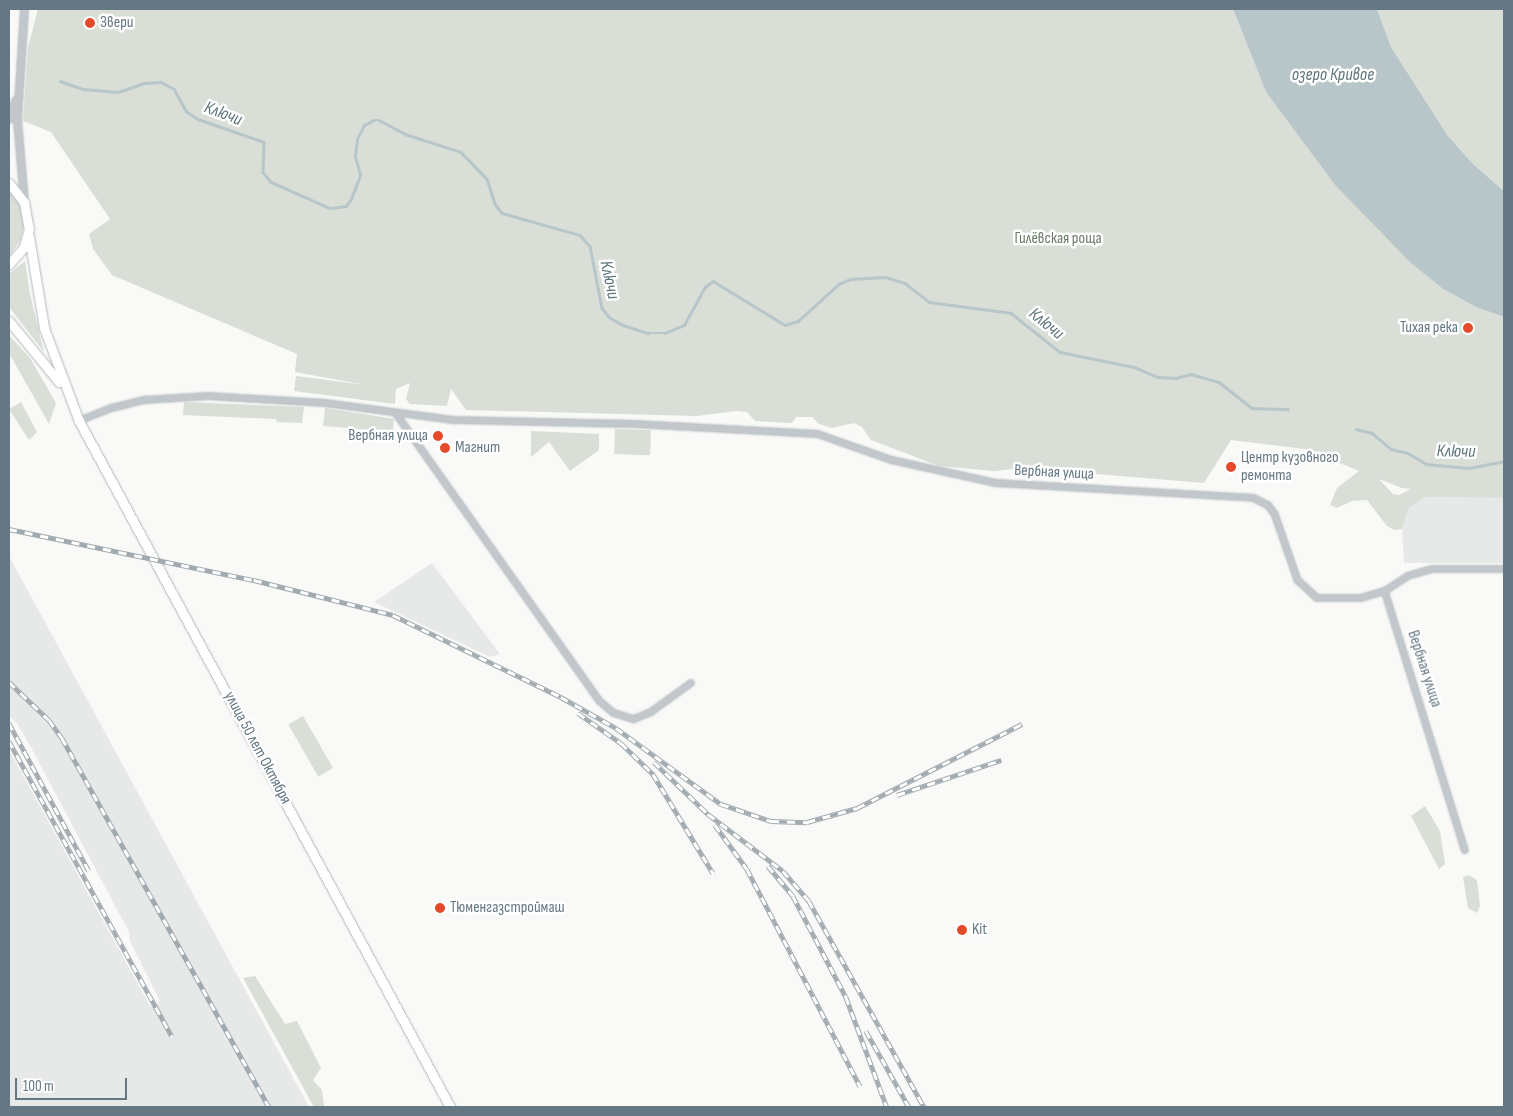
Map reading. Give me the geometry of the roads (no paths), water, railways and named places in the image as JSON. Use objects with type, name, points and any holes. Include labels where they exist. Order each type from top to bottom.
[{"type":"main road","points":[[9,183],[24,202],[44,328],[64,388]]},
{"type":"main road","points":[[9,264],[19,254],[29,237]]},
{"type":"main road","points":[[9,322],[64,388]]},
{"type":"main road","name":"улица 50 лет Октября","points":[[64,388],[79,421],[450,1107]]},
{"type":"street","points":[[24,9],[18,90],[18,141],[24,202]]},
{"type":"street","points":[[9,119],[18,90]]},
{"type":"street","name":"Вербная улица","points":[[79,421],[112,408],[145,400],[198,396],[309,402],[455,420],[642,424],[818,434],[892,460],[996,483],[1254,498],[1268,505],[1275,514],[1298,580],[1308,592],[1317,598],[1336,599],[1361,598],[1385,591],[1465,850]]},
{"type":"street","points":[[396,413],[600,702],[614,713],[634,719],[651,712],[691,683]]},
{"type":"street","points":[[1385,591],[1408,576],[1432,569],[1504,569]]},
{"type":"water","name":"озеро Кривое","points":[[1233,9],[1377,9],[1391,47],[1448,136],[1474,165],[1504,191],[1504,317],[1476,307],[1443,289],[1412,264],[1336,186],[1266,92]]},
{"type":"waterway","name":"Ключи","points":[[60,81],[83,89],[118,92],[144,83],[161,82],[174,89],[186,111],[198,119],[264,142],[263,172],[271,182],[330,208],[346,206],[351,199],[360,175],[355,156],[357,139],[364,125],[374,120],[379,120],[405,134],[461,152],[487,179],[495,204],[502,213],[580,235],[590,246],[602,308],[609,317],[623,325],[648,333],[665,333],[684,325],[705,287],[713,281],[785,325],[798,321],[839,284],[850,279],[886,277],[905,283],[929,302],[1011,313],[1060,352],[1134,367],[1158,377],[1176,378],[1191,374],[1219,382],[1252,408],[1288,409]]},
{"type":"waterway","name":"Ключи","points":[[1356,429],[1372,433],[1391,449],[1408,453],[1426,464],[1469,468],[1504,461]]},
{"type":"railway","points":[[9,529],[254,580],[393,615],[561,697],[616,728],[721,804],[771,821],[807,822],[857,808],[1022,724]]},
{"type":"railway","points":[[9,682],[49,720],[62,738],[269,1107]]},
{"type":"railway","points":[[578,713],[621,743],[653,774],[713,873]]},
{"type":"railway","points":[[9,723],[89,871]]},
{"type":"railway","points":[[9,741],[172,1036]]},
{"type":"railway","points":[[897,795],[1001,760]]},
{"type":"railway","points":[[654,762],[708,814],[783,871],[809,901],[924,1107]]},
{"type":"railway","points":[[715,825],[747,869],[860,1086]]},
{"type":"railway","points":[[768,866],[793,896],[846,997],[887,1107]]},
{"type":"railway","points":[[866,1031],[909,1107]]},
{"type":"place","name":"Звери","points":[[90,23]]},
{"type":"place","name":"Тихая река","points":[[1468,328]]},
{"type":"place","name":"Вербная улица","points":[[438,436]]},
{"type":"place","name":"Магнит","points":[[445,448]]},
{"type":"place","name":"Центр кузовного ремонта","points":[[1231,467]]},
{"type":"place","name":"Тюменгазстроймаш","points":[[440,908]]},
{"type":"place","name":"Kit","points":[[962,930]]},
{"type":"park label","name":"Гилёвская роща","points":[[1058,239]]}]
